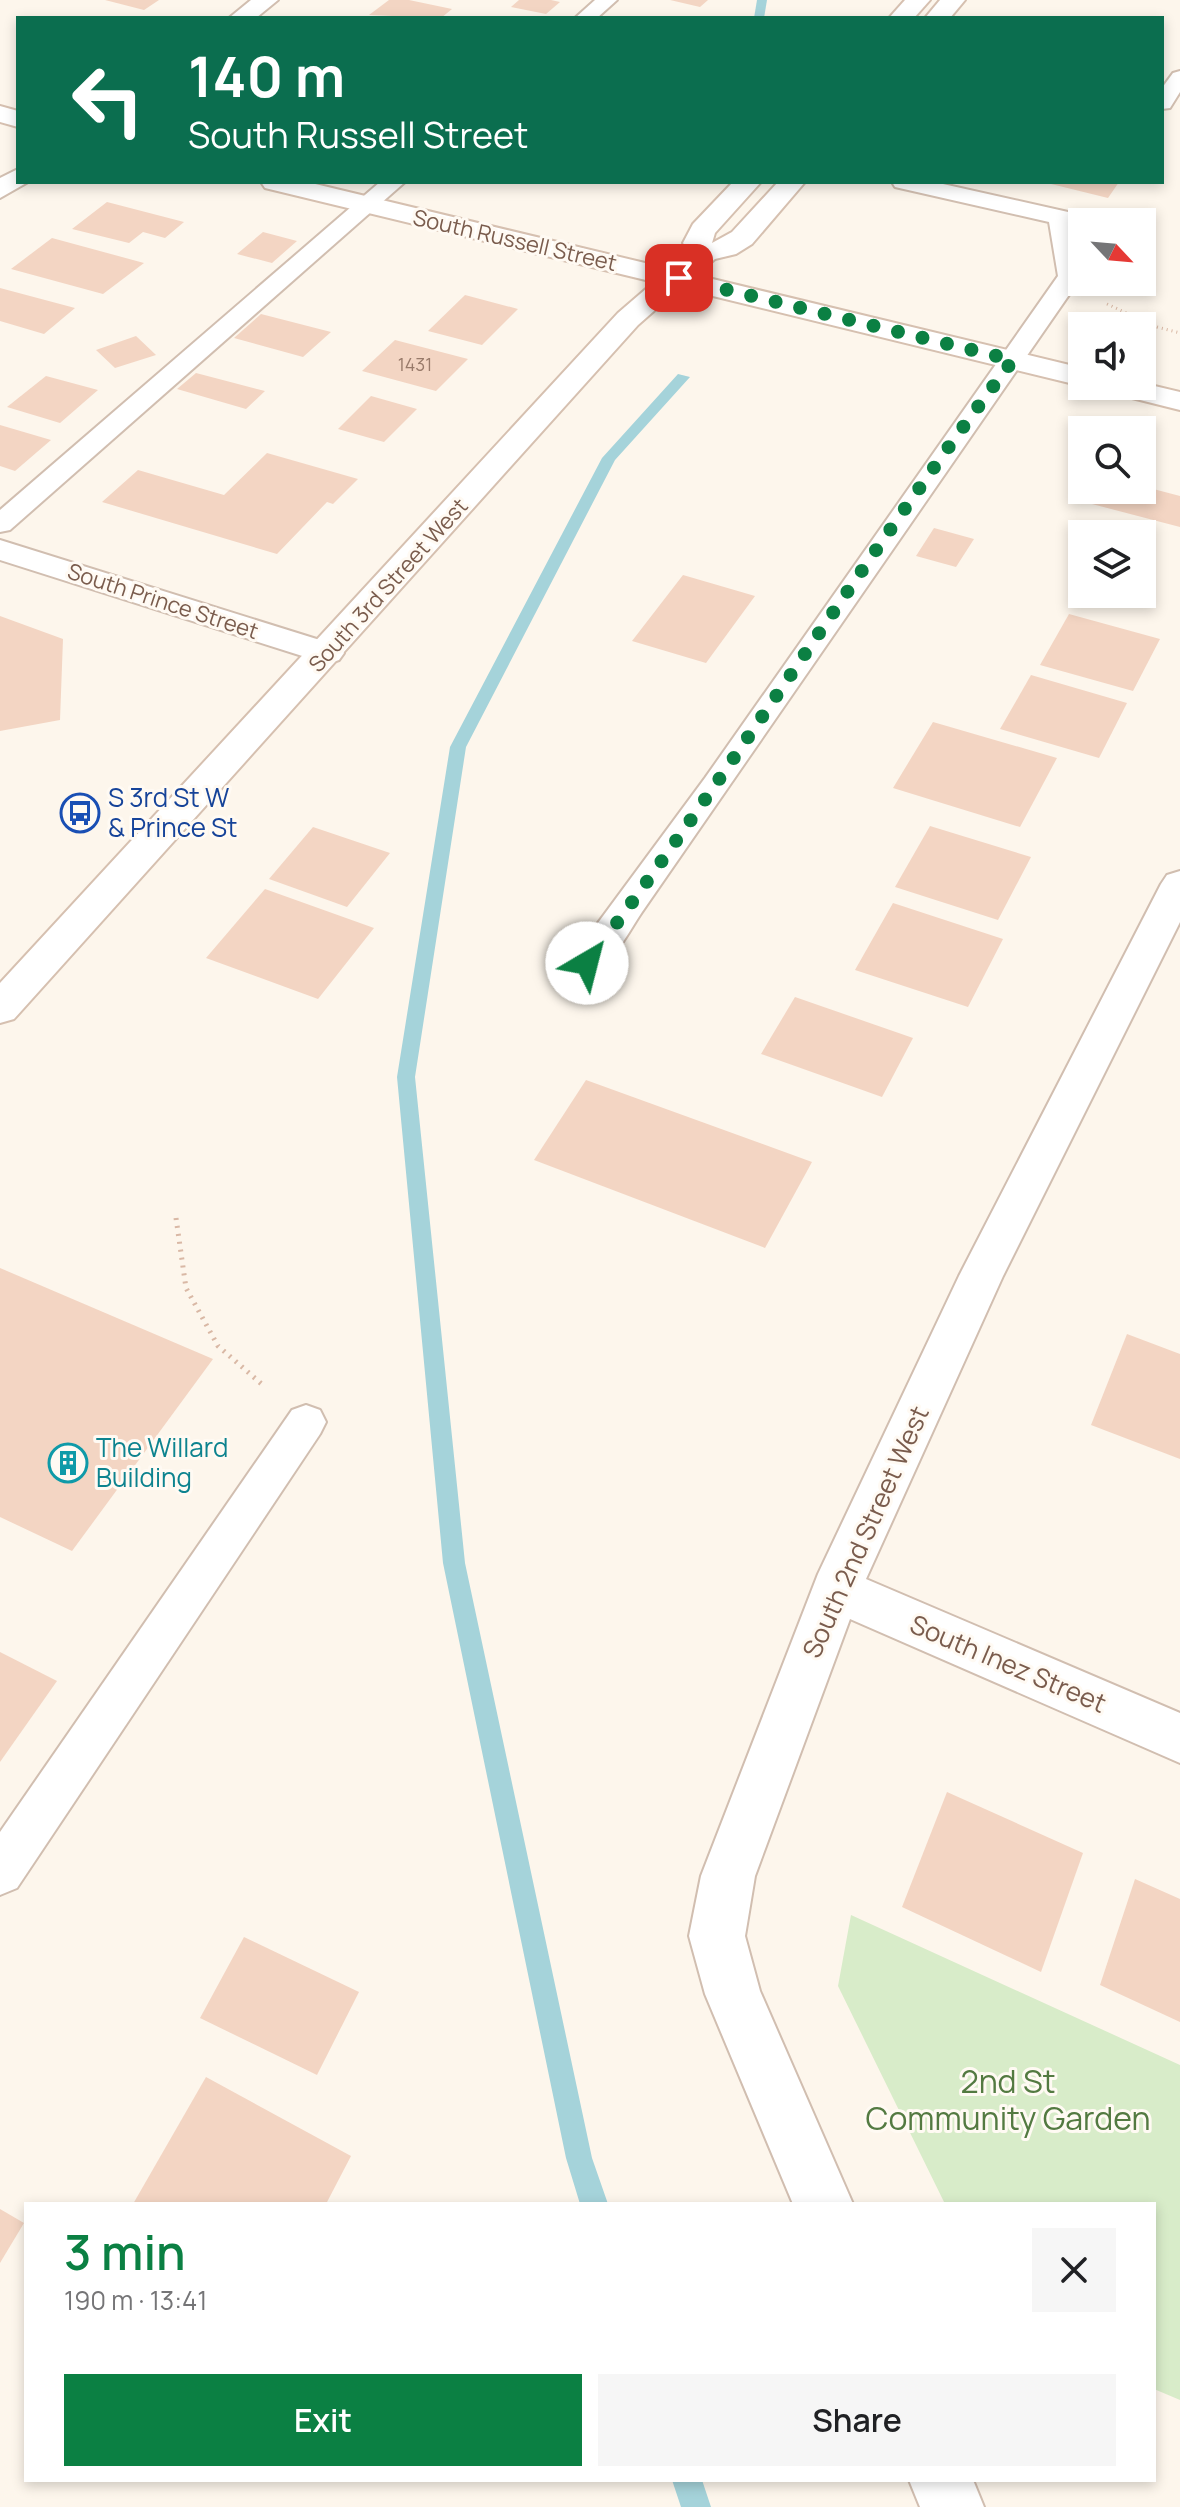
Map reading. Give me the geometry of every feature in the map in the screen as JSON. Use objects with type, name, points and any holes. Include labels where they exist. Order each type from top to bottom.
[{"type":"main road","points":[[244,16],[266,0]]},
{"type":"main road","points":[[903,16],[918,0]]},
{"type":"main road","points":[[939,16],[953,0]]},
{"type":"main road","name":"South Russell Street","points":[[282,184],[1068,374]]},
{"type":"main road","points":[[705,253],[697,243],[703,230],[746,184]]},
{"type":"main road","name":"South 3rd Street West","points":[[0,1009],[628,319],[705,253],[726,248],[742,238],[790,184]]},
{"type":"main road","points":[[1156,395],[1180,401]]},
{"type":"main road","name":"South Prince Street","points":[[0,550],[327,653]]},
{"type":"main road","name":"South 2nd Street West","points":[[822,2202],[733,1994],[717,1936],[728,1876],[836,1590],[981,1276],[1180,884]]},
{"type":"main road","name":"South Inez Street","points":[[836,1590],[1180,1738]]},
{"type":"main road","points":[[942,2482],[952,2507]]},
{"type":"lane","points":[[587,16],[607,0]]},
{"type":"lane","points":[[1164,100],[1180,77]]},
{"type":"lane","points":[[0,524],[392,184]]},
{"type":"lane","points":[[587,963],[685,834],[941,456],[1013,360],[1070,276],[1060,217],[912,184]]},
{"type":"lane","points":[[0,1872],[306,1422]]},
{"type":"path","points":[[1103,302],[1157,327],[1180,333]]},
{"type":"path","points":[[176,1218],[186,1288],[218,1346],[306,1422]]},
{"type":"green space","name":"2nd St Community Garden","points":[[851,1915],[1180,2065],[1180,2400],[1156,2390],[1156,2202],[944,2202],[838,1986]]},
{"type":"building","points":[[105,0],[159,0],[144,10]]},
{"type":"building","points":[[389,0],[409,0],[452,9],[443,16],[369,15]]},
{"type":"building","points":[[519,0],[560,2],[546,14],[511,7]]},
{"type":"building","points":[[670,0],[708,0],[700,7]]},
{"type":"building","points":[[1051,184],[1118,184],[1108,198]]},
{"type":"building","points":[[107,202],[184,222],[165,238],[143,232],[129,243],[72,229]]},
{"type":"building","points":[[263,232],[297,241],[272,263],[237,254]]},
{"type":"building","points":[[52,238],[144,263],[103,294],[11,269]]},
{"type":"building","points":[[0,288],[75,308],[44,334],[0,321]]},
{"type":"building","points":[[465,295],[518,309],[482,345],[428,331]]},
{"type":"building","points":[[261,314],[331,332],[303,357],[234,338]]},
{"type":"building","points":[[136,336],[156,355],[115,368],[96,350]]},
{"type":"building","points":[[395,340],[468,359],[436,391],[362,371]]},
{"type":"building","points":[[196,373],[265,391],[246,409],[177,389]]},
{"type":"building","points":[[46,376],[98,390],[60,423],[7,407]]},
{"type":"building","points":[[371,396],[417,409],[384,442],[338,429]]},
{"type":"building","points":[[0,425],[51,440],[15,471],[0,466]]},
{"type":"building","points":[[267,453],[358,479],[333,504],[327,502],[277,554],[102,502],[138,470],[224,495]]},
{"type":"building","points":[[1156,490],[1180,496],[1180,527],[1092,504],[1156,504]]},
{"type":"building","points":[[934,528],[974,539],[956,567],[916,556]]},
{"type":"building","points":[[683,575],[755,596],[706,663],[632,641]]},
{"type":"building","points":[[1069,614],[1160,639],[1133,691],[1040,665]]},
{"type":"building","points":[[0,616],[63,639],[60,720],[0,731]]},
{"type":"building","points":[[1031,675],[1127,703],[1099,758],[1000,729]]},
{"type":"building","points":[[933,722],[1057,758],[1020,827],[893,788]]},
{"type":"building","points":[[930,826],[1031,857],[998,920],[895,887]]},
{"type":"building","points":[[313,827],[390,853],[347,907],[269,879]]},
{"type":"building","points":[[265,889],[374,928],[318,999],[206,958]]},
{"type":"building","points":[[893,903],[1003,939],[968,1007],[855,970]]},
{"type":"building","points":[[795,997],[913,1038],[882,1097],[761,1054]]},
{"type":"building","points":[[586,1080],[812,1162],[765,1248],[534,1160]]},
{"type":"building","name":"The Willard Building","points":[[0,1268],[213,1359],[72,1551],[0,1517]]},
{"type":"building","points":[[1127,1334],[1180,1354],[1180,1459],[1091,1425]]},
{"type":"building","points":[[0,1652],[57,1681],[0,1762]]},
{"type":"building","points":[[947,1792],[1083,1853],[1041,1972],[902,1907]]},
{"type":"building","points":[[1135,1879],[1180,1899],[1180,2022],[1100,1985]]},
{"type":"building","points":[[244,1937],[359,1992],[317,2075],[200,2018]]},
{"type":"building","points":[[206,2077],[351,2156],[327,2202],[134,2202]]},
{"type":"building","points":[[0,2209],[24,2223],[0,2263]]},
{"type":"waterway","points":[[759,16],[762,0]]},
{"type":"waterway","points":[[593,2202],[579,2158],[454,1563],[406,1077],[458,747],[609,458],[683,377]]},
{"type":"waterway","points":[[688,2482],[696,2507]]},
{"type":"place","name":"S 3rd St W & Prince St","points":[[80,813]]},
{"type":"place","name":"The Willard Building","points":[[68,1463]]},
{"type":"route","points":[[587,963],[685,834],[941,456],[1013,360],[679,278]]}]
